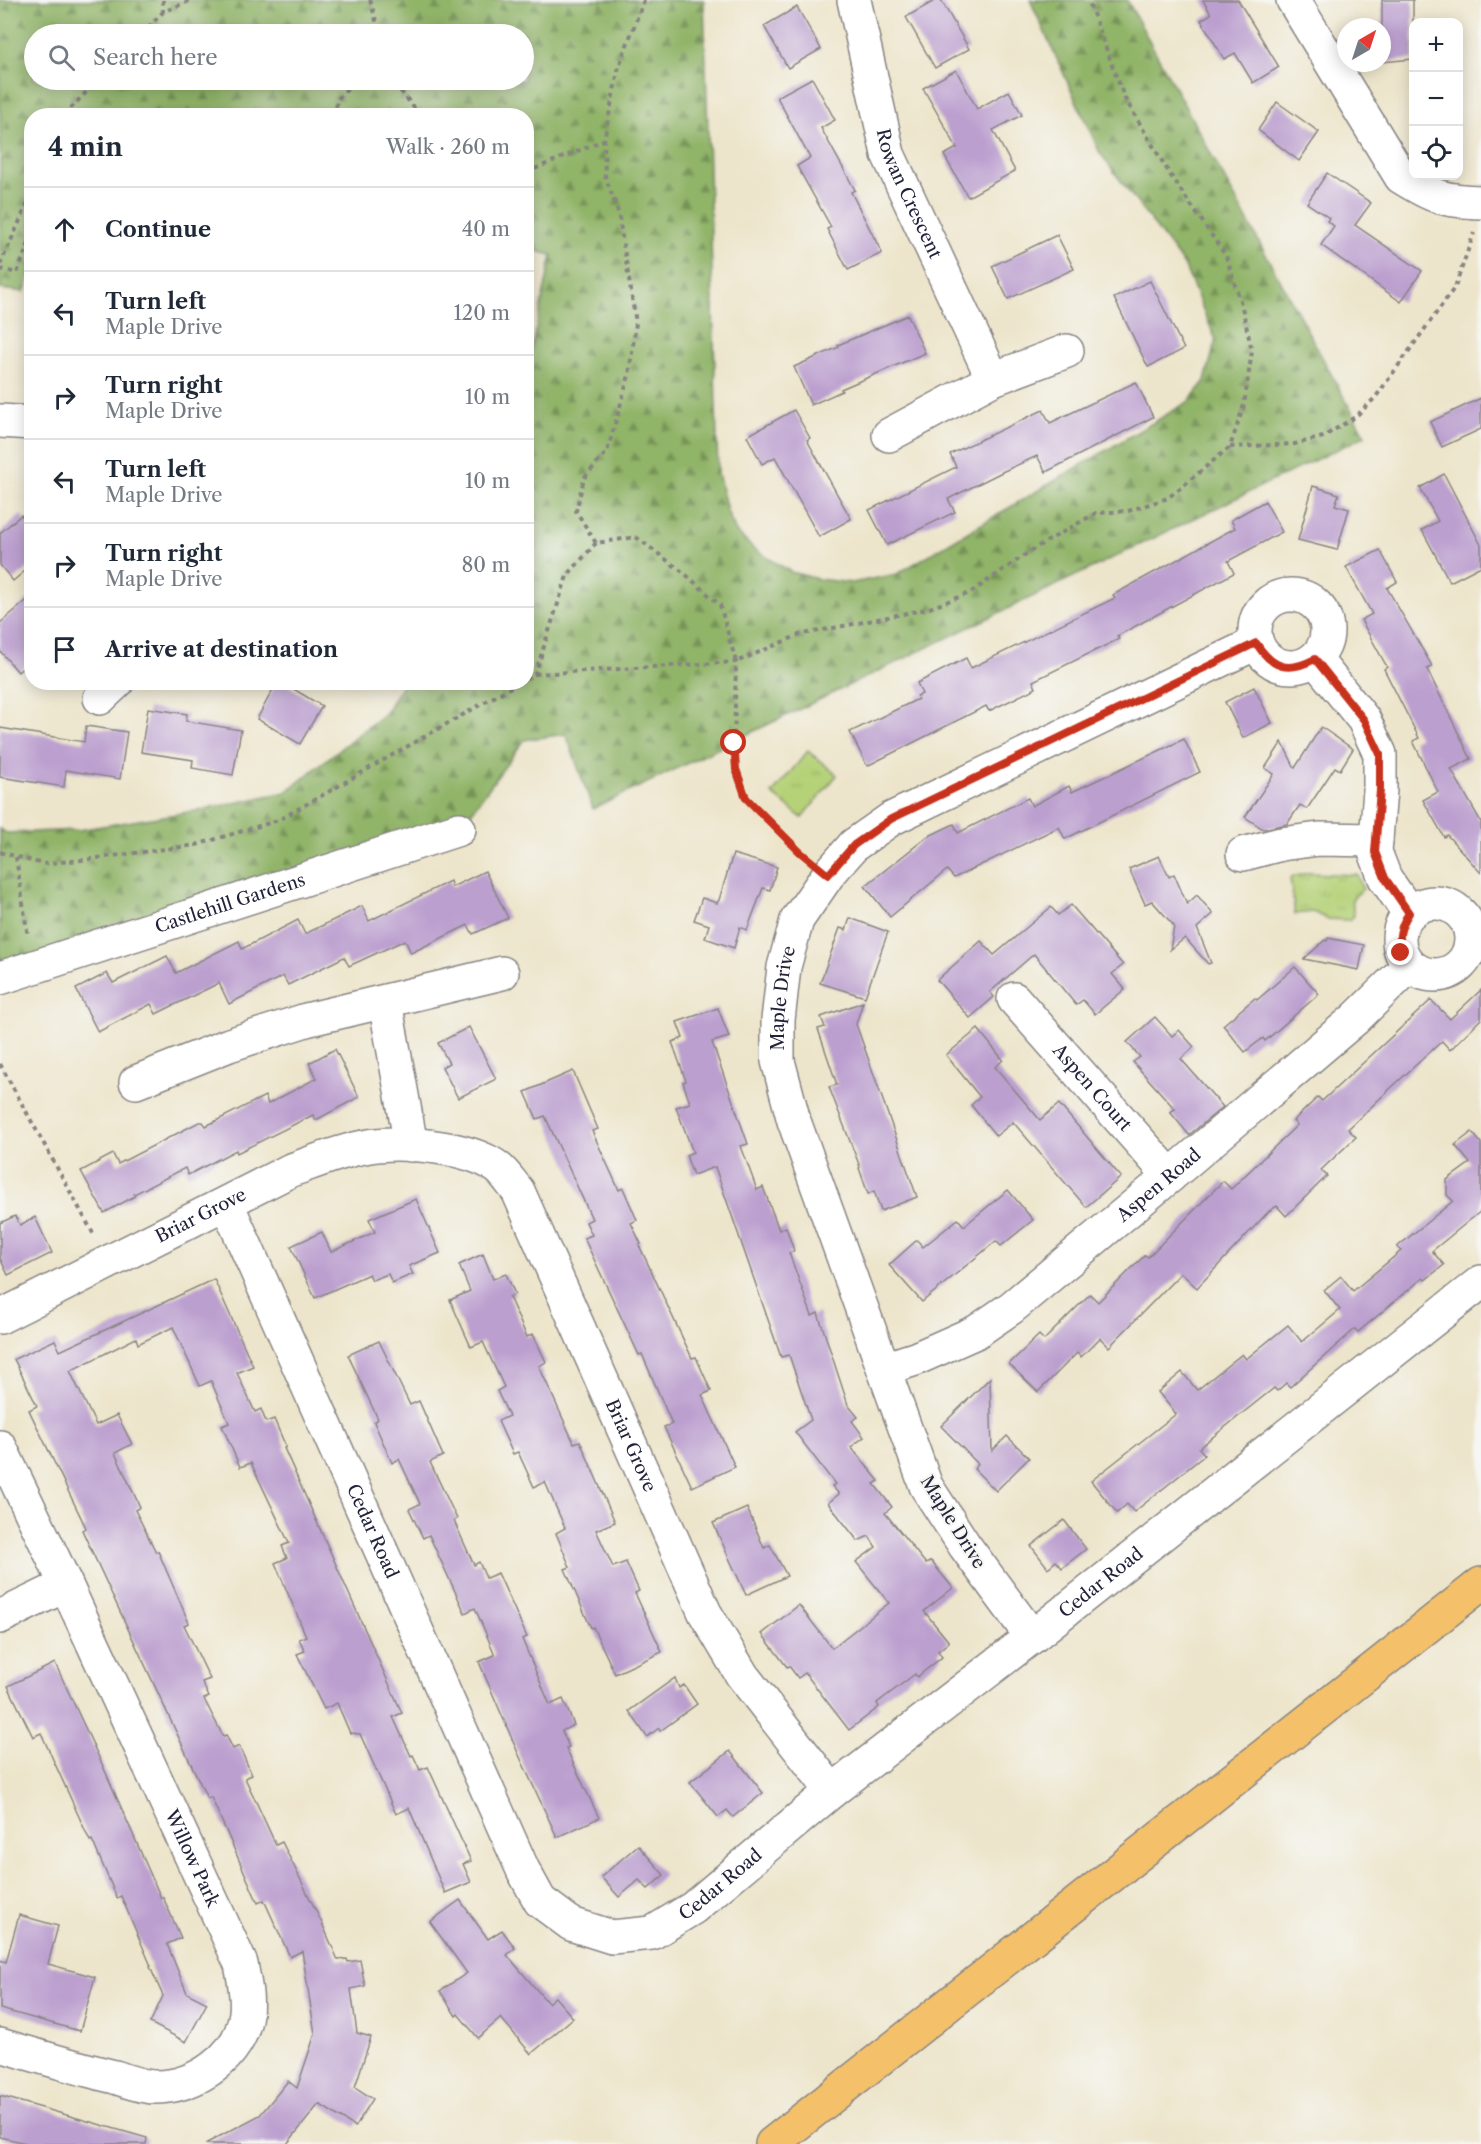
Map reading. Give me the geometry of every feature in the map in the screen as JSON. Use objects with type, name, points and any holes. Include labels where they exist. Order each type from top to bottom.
[{"type":"highway","points":[[772,2144],[1481,1584]]},
{"type":"street","name":"Rowan Crescent","points":[[854,0],[888,154],[993,379]]},
{"type":"street","points":[[1301,3],[1401,177],[1429,194],[1454,201],[1478,216]]},
{"type":"street","points":[[889,435],[993,379],[1067,351]]},
{"type":"street","points":[[0,421],[24,422]]},
{"type":"street","points":[[1288,595],[1312,602],[1321,612],[1326,623],[1327,636],[1323,649],[1315,659],[1299,667],[1281,667],[1266,658],[1256,643],[1254,630],[1257,617],[1264,606],[1288,595]]},
{"type":"street","name":"Maple Drive","points":[[1032,1636],[965,1546],[927,1486],[794,1121],[778,1061],[778,1020],[784,967],[797,920],[828,875],[854,845],[891,819],[1256,643]]},
{"type":"street","points":[[1315,659],[1364,720],[1380,754],[1380,790],[1375,852],[1385,878],[1409,913]]},
{"type":"street","name":"Castlehill Gardens","points":[[0,978],[459,829]]},
{"type":"street","points":[[1243,854],[1281,844],[1319,839],[1376,840]]},
{"type":"street","points":[[1431,902],[1454,907],[1464,915],[1470,926],[1472,938],[1470,950],[1455,970],[1431,975],[1420,972],[1410,965],[1401,953],[1398,939],[1401,925],[1409,913],[1419,905],[1431,902]]},
{"type":"street","name":"Aspen Road","points":[[884,1369],[915,1359],[976,1332],[1011,1308],[1355,1019],[1410,965]]},
{"type":"street","points":[[136,1082],[240,1041],[306,1020],[502,972]]},
{"type":"street","name":"Aspen Court","points":[[1014,999],[1170,1176]]},
{"type":"street","points":[[385,1002],[411,1145]]},
{"type":"street","name":"Briar Grove","points":[[0,1317],[289,1171],[328,1157],[366,1146],[411,1145],[471,1154],[498,1168],[518,1191],[705,1613],[742,1675],[832,1791]]},
{"type":"street","name":"Cedar Road","points":[[227,1204],[523,1870],[540,1901],[571,1924],[612,1937],[652,1933],[693,1908],[832,1791],[1481,1282]]},
{"type":"street","name":"Willow Park","points":[[0,1447],[241,1964],[246,1991],[246,2015],[239,2038],[226,2057],[204,2074],[180,2085],[152,2087],[0,2045]]},
{"type":"street","points":[[0,1617],[66,1585]]},
{"type":"path","points":[[163,0],[164,12]]},
{"type":"path","points":[[152,24],[164,12],[192,0]]},
{"type":"path","points":[[370,0],[377,24]]},
{"type":"path","points":[[596,543],[576,511],[584,478],[607,452],[629,375],[636,323],[618,212],[605,176],[604,140],[619,66],[644,0]]},
{"type":"path","points":[[828,875],[800,852],[746,798],[736,769],[734,743],[736,662],[720,605],[684,573],[636,537],[596,543],[567,576],[535,674],[736,662],[799,635],[927,609],[970,593],[1035,548],[1096,513],[1128,511],[1168,498],[1230,447],[1244,405],[1252,351],[1230,267],[1226,256],[1171,176],[1124,97],[1088,0]]},
{"type":"path","points":[[71,108],[88,90]]},
{"type":"path","points":[[336,108],[337,100],[346,90]]},
{"type":"path","points":[[401,90],[415,108]]},
{"type":"path","points":[[534,169],[604,140]]},
{"type":"path","points":[[24,212],[0,267],[16,273],[24,254]]},
{"type":"path","points":[[1230,447],[1295,444],[1323,437],[1355,417],[1375,398],[1455,287],[1478,216]]},
{"type":"path","points":[[0,852],[43,864],[196,845],[279,820],[505,690]]},
{"type":"path","points":[[16,857],[33,967]]},
{"type":"path","points":[[0,1064],[109,1262]]},
{"type":"green space","points":[[0,0],[704,0],[718,473],[727,511],[736,532],[755,550],[791,572],[818,579],[852,583],[897,574],[1188,402],[1205,381],[1216,340],[1184,265],[1100,153],[1030,0],[1127,0],[1365,436],[593,809],[566,734],[524,740],[459,829],[0,978],[0,829],[6,833],[78,830],[201,810],[286,792],[385,713],[399,690],[534,690],[534,338],[552,255],[534,251],[534,108],[24,108],[24,292],[0,289]]},
{"type":"green space","points":[[808,751],[837,775],[802,818],[772,794]]},
{"type":"green space","points":[[1307,873],[1357,875],[1363,889],[1352,899],[1354,916],[1349,920],[1327,919],[1313,912],[1295,914],[1290,878]]},
{"type":"building","points":[[936,0],[941,0],[969,49],[935,68],[906,17]]},
{"type":"building","points":[[1203,0],[1238,0],[1279,67],[1253,83],[1235,53],[1224,59],[1201,20],[1211,14]]},
{"type":"building","points":[[1382,0],[1413,0],[1413,18],[1409,18],[1409,59],[1391,61],[1391,18],[1382,18]]},
{"type":"building","points":[[797,7],[821,49],[788,68],[764,26]]},
{"type":"building","points":[[956,70],[977,109],[1009,91],[1022,115],[993,130],[1015,171],[968,197],[944,155],[957,148],[923,88]]},
{"type":"building","points":[[812,78],[835,120],[821,128],[855,190],[851,192],[882,253],[848,270],[827,229],[831,227],[797,166],[810,158],[777,97]]},
{"type":"building","points":[[1277,102],[1319,132],[1299,161],[1258,130]]},
{"type":"building","points":[[1327,173],[1371,203],[1355,225],[1422,271],[1401,302],[1321,245],[1334,226],[1327,221],[1329,218],[1307,203]]},
{"type":"building","points":[[1057,235],[1074,269],[1008,299],[992,266]]},
{"type":"building","points":[[1150,281],[1184,349],[1148,367],[1114,298]]},
{"type":"building","points":[[908,315],[925,353],[841,389],[842,391],[811,405],[794,367]]},
{"type":"building","points":[[1136,382],[1153,417],[1046,472],[1037,456],[1004,471],[948,499],[955,512],[887,545],[869,510],[956,467],[950,454],[1043,410],[1050,423]]},
{"type":"building","points":[[1481,398],[1481,429],[1442,447],[1430,422]]},
{"type":"building","points":[[794,410],[810,438],[807,440],[851,519],[819,537],[775,457],[762,464],[747,436]]},
{"type":"building","points":[[1444,474],[1481,545],[1481,566],[1450,582],[1422,530],[1438,521],[1420,488]]},
{"type":"building","points":[[1313,486],[1339,494],[1335,505],[1349,509],[1337,550],[1298,540]]},
{"type":"building","points":[[1265,501],[1282,532],[1228,561],[1234,573],[1117,636],[1119,639],[1033,681],[1036,688],[989,711],[986,706],[867,766],[850,732],[918,699],[917,696],[922,694],[917,683],[966,658],[971,668],[1115,598],[1113,595],[1235,528],[1231,520]]},
{"type":"building","points":[[21,515],[24,518],[24,572],[13,581],[0,565],[0,533]]},
{"type":"building","points":[[1380,550],[1397,582],[1387,588],[1432,666],[1427,669],[1471,759],[1451,769],[1481,822],[1481,873],[1447,835],[1444,837],[1423,800],[1438,792],[1413,741],[1419,738],[1384,669],[1387,667],[1361,620],[1372,614],[1346,567]]},
{"type":"building","points":[[24,603],[24,667],[18,672],[0,651],[0,623]]},
{"type":"building","points":[[1254,687],[1272,723],[1243,738],[1225,702]]},
{"type":"building","points":[[273,690],[295,690],[322,706],[300,744],[257,719]]},
{"type":"building","points":[[148,708],[187,714],[186,721],[241,730],[233,775],[192,768],[193,760],[141,752]]},
{"type":"building","points":[[86,726],[127,732],[120,779],[66,770],[64,787],[0,777],[0,728],[84,742]]},
{"type":"building","points":[[1321,727],[1353,749],[1340,770],[1335,767],[1307,809],[1300,805],[1287,824],[1263,829],[1245,817],[1274,774],[1265,768],[1282,742],[1295,768]]},
{"type":"building","points":[[1184,739],[1200,772],[1065,839],[1059,827],[954,878],[947,870],[890,917],[865,886],[927,837],[954,824],[958,833],[1028,798],[1032,806],[1069,786],[1072,792]]},
{"type":"building","points":[[733,854],[777,867],[770,890],[763,888],[747,930],[740,927],[734,948],[705,938],[709,925],[694,920],[702,898],[717,903],[719,900]]},
{"type":"building","points":[[1159,856],[1169,877],[1174,874],[1187,904],[1197,895],[1213,914],[1197,928],[1211,963],[1208,964],[1185,938],[1170,950],[1174,926],[1152,901],[1145,904],[1129,869]]},
{"type":"building","points":[[485,871],[508,918],[473,934],[468,925],[411,953],[405,940],[349,966],[344,957],[288,985],[283,976],[229,1004],[219,983],[156,1014],[151,1004],[98,1032],[76,989],[107,973],[113,983],[167,956],[176,973],[239,941],[242,949],[298,920],[305,934],[362,906],[369,921],[450,881],[452,887]]},
{"type":"building","points":[[1071,905],[1123,965],[1112,974],[1125,989],[1095,1014],[1083,1000],[1076,1005],[1034,954],[990,992],[994,997],[970,1018],[937,980],[981,941],[994,955],[1051,907],[1058,915]]},
{"type":"building","points":[[850,918],[888,932],[865,997],[820,983],[840,928],[846,930]]},
{"type":"building","points":[[1328,938],[1364,945],[1359,970],[1304,959]]},
{"type":"building","points":[[1295,967],[1319,994],[1265,1041],[1263,1038],[1245,1052],[1223,1025],[1255,998],[1257,1000]]},
{"type":"building","points":[[1481,990],[1481,1019],[1450,1050],[1442,1041],[1392,1087],[1348,1129],[1356,1137],[1321,1170],[1327,1176],[1286,1216],[1277,1206],[1269,1211],[1197,1288],[1181,1273],[1109,1347],[1100,1338],[1081,1357],[1077,1353],[1038,1392],[1009,1364],[1039,1335],[1044,1340],[1090,1294],[1098,1302],[1145,1255],[1148,1257],[1223,1181],[1231,1189],[1297,1125],[1293,1121],[1318,1097],[1322,1101],[1431,1000],[1450,1019]]},
{"type":"building","points":[[863,1002],[856,1024],[917,1197],[881,1211],[874,1191],[868,1194],[829,1087],[837,1085],[818,1029],[825,1027],[821,1017]]},
{"type":"building","points":[[718,1008],[729,1037],[712,1042],[748,1144],[741,1146],[757,1190],[763,1187],[779,1230],[786,1227],[794,1251],[789,1253],[812,1316],[818,1313],[848,1405],[858,1417],[852,1421],[864,1437],[851,1447],[879,1481],[874,1484],[892,1507],[885,1513],[926,1564],[931,1561],[953,1588],[924,1611],[949,1642],[938,1651],[942,1657],[917,1677],[915,1674],[877,1703],[879,1707],[849,1730],[805,1673],[798,1678],[762,1634],[799,1605],[832,1648],[889,1603],[856,1562],[876,1547],[869,1536],[858,1541],[828,1503],[839,1494],[832,1486],[835,1484],[795,1432],[811,1420],[789,1355],[781,1357],[715,1167],[693,1175],[686,1155],[693,1152],[676,1107],[690,1103],[683,1082],[686,1081],[672,1042],[683,1038],[677,1022]]},
{"type":"building","points":[[1155,1017],[1172,1036],[1179,1030],[1194,1047],[1181,1059],[1223,1107],[1189,1135],[1170,1112],[1175,1109],[1133,1062],[1140,1057],[1127,1042]]},
{"type":"building","points":[[469,1027],[496,1079],[458,1098],[442,1067],[449,1063],[438,1043]]},
{"type":"building","points":[[978,1029],[1003,1060],[995,1067],[1040,1120],[1059,1104],[1121,1177],[1086,1207],[1013,1122],[996,1136],[971,1105],[980,1097],[946,1055]]},
{"type":"building","points":[[335,1049],[359,1097],[316,1120],[313,1115],[188,1175],[185,1168],[134,1194],[135,1196],[104,1213],[81,1171],[113,1154],[118,1164],[199,1122],[203,1122],[206,1126],[265,1096],[268,1104],[317,1078],[309,1063]]},
{"type":"building","points":[[573,1071],[598,1129],[592,1131],[619,1190],[623,1188],[637,1220],[631,1223],[641,1244],[639,1245],[692,1358],[696,1357],[711,1391],[702,1395],[735,1467],[692,1487],[664,1427],[672,1424],[642,1354],[639,1355],[584,1238],[592,1235],[586,1222],[592,1219],[545,1116],[537,1119],[525,1092]]},
{"type":"building","points":[[1472,1132],[1481,1143],[1481,1211],[1432,1251],[1444,1265],[1425,1280],[1423,1278],[1358,1332],[1355,1329],[1290,1387],[1286,1383],[1277,1391],[1274,1388],[1199,1448],[1205,1455],[1134,1512],[1127,1504],[1117,1513],[1091,1481],[1176,1414],[1158,1392],[1182,1372],[1197,1390],[1242,1354],[1246,1359],[1288,1325],[1302,1342],[1340,1310],[1324,1290],[1341,1276],[1353,1291],[1401,1251],[1397,1247],[1453,1201],[1447,1195],[1447,1180],[1470,1163],[1455,1145]]},
{"type":"building","points":[[1008,1190],[1033,1220],[1001,1246],[996,1241],[922,1302],[889,1265],[917,1240],[923,1247],[958,1219],[964,1226]]},
{"type":"building","points":[[416,1199],[440,1253],[409,1266],[413,1274],[392,1283],[388,1274],[372,1280],[369,1274],[315,1298],[291,1246],[322,1232],[331,1252],[375,1232],[369,1219]]},
{"type":"building","points":[[15,1216],[20,1225],[35,1217],[52,1253],[8,1275],[0,1258],[0,1223]]},
{"type":"building","points":[[483,1254],[493,1279],[506,1274],[515,1294],[509,1297],[527,1337],[533,1334],[546,1362],[539,1366],[574,1443],[580,1441],[615,1522],[596,1530],[613,1567],[626,1562],[639,1591],[635,1593],[662,1652],[615,1674],[593,1627],[591,1628],[565,1569],[570,1567],[556,1533],[565,1528],[545,1482],[534,1487],[518,1452],[513,1454],[498,1421],[509,1416],[497,1391],[504,1387],[483,1342],[471,1347],[450,1300],[470,1291],[459,1265]]},
{"type":"building","points":[[214,1279],[253,1366],[237,1373],[255,1412],[261,1409],[266,1422],[274,1419],[286,1447],[284,1448],[402,1713],[393,1717],[420,1770],[428,1767],[471,1861],[463,1864],[471,1882],[445,1893],[409,1808],[396,1814],[360,1734],[350,1733],[337,1703],[324,1709],[297,1654],[305,1651],[299,1639],[306,1636],[275,1563],[287,1558],[282,1546],[289,1543],[251,1463],[240,1467],[222,1426],[229,1423],[211,1381],[200,1386],[173,1327],[138,1344],[136,1338],[70,1371],[96,1425],[117,1415],[132,1444],[115,1453],[140,1507],[135,1510],[156,1552],[158,1551],[189,1623],[184,1625],[210,1679],[202,1682],[209,1697],[204,1699],[223,1736],[226,1735],[233,1749],[239,1746],[252,1775],[245,1778],[276,1845],[282,1842],[338,1960],[347,1959],[348,1962],[360,1960],[365,1986],[351,1989],[357,2033],[371,2037],[355,2087],[373,2099],[355,2127],[319,2104],[287,2144],[205,2144],[260,2115],[288,2081],[297,2088],[315,2034],[302,1951],[290,1957],[264,1900],[258,1903],[211,1797],[207,1798],[82,1530],[86,1528],[29,1410],[37,1406],[14,1359],[55,1340],[60,1351]]},
{"type":"building","points":[[379,1341],[410,1405],[419,1401],[443,1456],[430,1462],[457,1519],[454,1521],[474,1565],[479,1562],[486,1578],[498,1573],[527,1637],[522,1639],[550,1705],[563,1699],[574,1725],[562,1731],[569,1747],[566,1748],[599,1818],[557,1837],[479,1662],[495,1655],[475,1608],[465,1613],[429,1535],[423,1538],[409,1509],[420,1504],[399,1459],[392,1463],[374,1422],[378,1419],[348,1355]]},
{"type":"building","points":[[990,1378],[992,1451],[1007,1436],[1029,1458],[996,1491],[974,1469],[978,1464],[941,1426]]},
{"type":"building","points":[[747,1508],[764,1548],[770,1545],[787,1576],[746,1595],[713,1523]]},
{"type":"building","points":[[1064,1520],[1086,1549],[1062,1568],[1056,1561],[1048,1568],[1031,1546]]},
{"type":"building","points":[[55,1663],[181,1938],[167,1944],[187,1993],[207,2003],[186,2042],[150,2023],[163,1996],[151,1966],[121,1896],[117,1898],[41,1733],[33,1737],[8,1686]]},
{"type":"building","points":[[675,1678],[679,1688],[684,1685],[697,1704],[660,1731],[659,1728],[647,1737],[629,1711]]},
{"type":"building","points":[[730,1751],[763,1793],[733,1817],[727,1810],[718,1817],[690,1782]]},
{"type":"building","points":[[638,1845],[664,1875],[648,1889],[639,1880],[619,1897],[601,1877]]},
{"type":"building","points":[[460,1900],[488,1939],[502,1930],[515,1948],[507,1955],[548,2003],[555,1997],[573,2018],[531,2054],[501,2018],[478,2038],[458,2014],[456,2016],[440,1991],[467,1973],[430,1922]]},
{"type":"building","points":[[19,1915],[58,1926],[48,1964],[95,1977],[80,2031],[0,2009],[0,1960],[6,1962]]},
{"type":"building","points":[[0,2096],[147,2138],[146,2144],[30,2144],[0,2137]]},
{"type":"route","points":[[734,743],[736,769],[746,798],[800,852],[828,875],[854,845],[891,819],[1256,643],[1266,658],[1281,667],[1299,667],[1315,659],[1364,720],[1380,754],[1380,790],[1375,852],[1385,878],[1409,913],[1401,925],[1398,939],[1401,953]]}]
